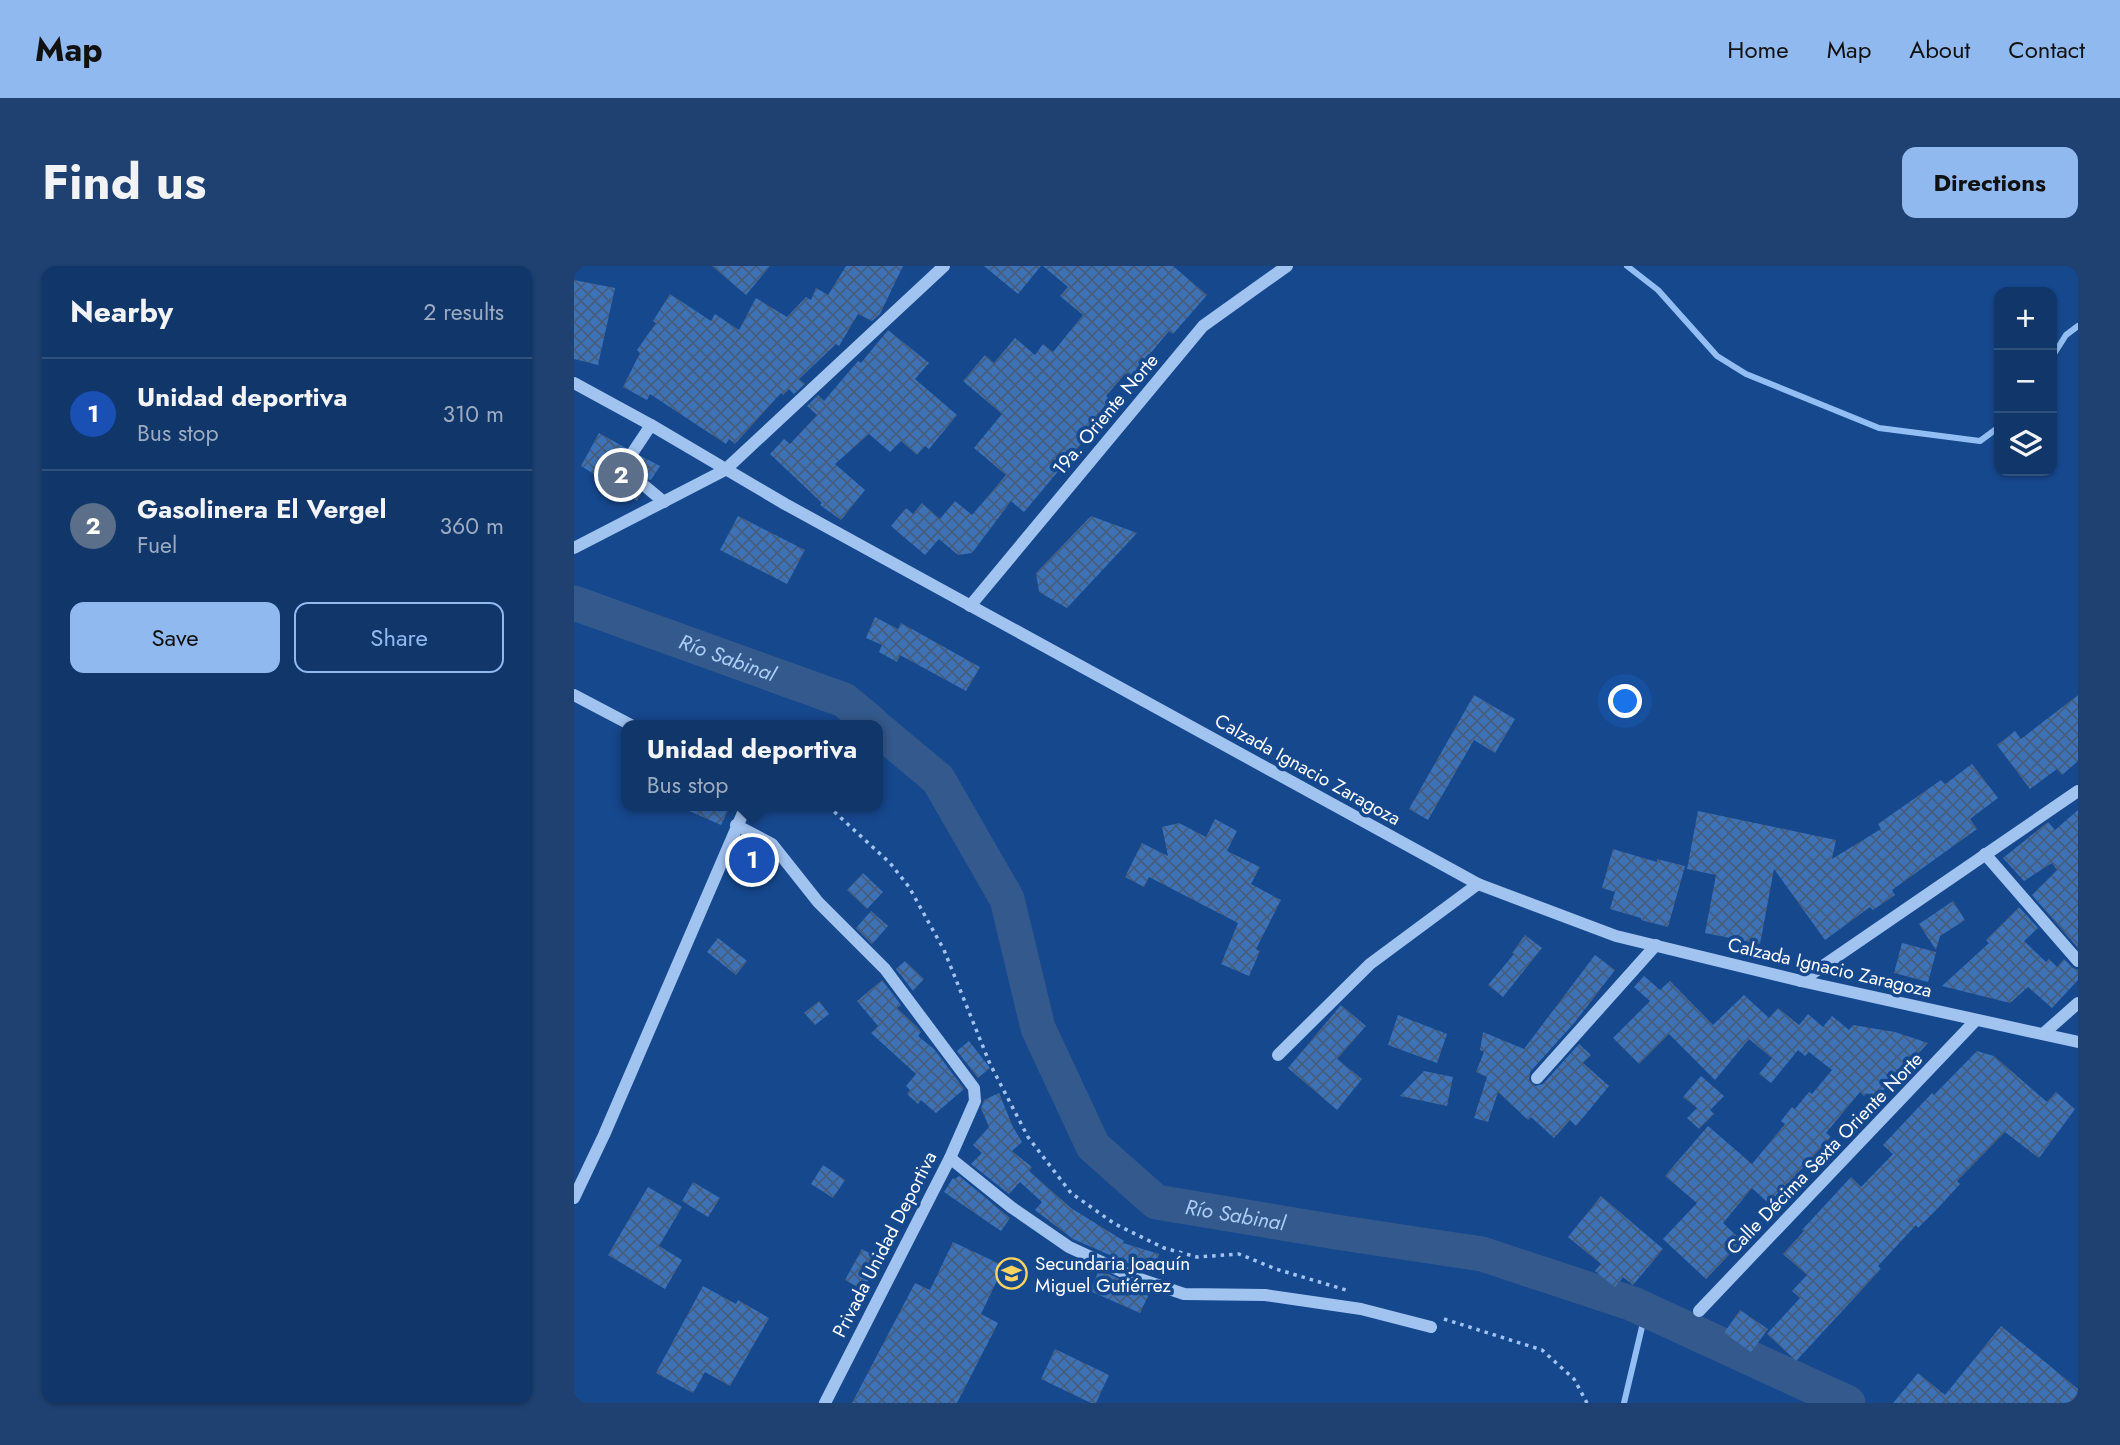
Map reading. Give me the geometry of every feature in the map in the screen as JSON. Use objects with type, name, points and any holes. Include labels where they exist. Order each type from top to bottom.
[{"type":"street","points":[[574,548],[725,470],[944,266]]},
{"type":"street","name":"19a. Oriente Norte","points":[[970,606],[1203,327],[1287,266]]},
{"type":"street","name":"Calzada Ignacio Zaragoza","points":[[574,383],[970,606],[1478,884],[1616,936],[1801,981],[2078,1042]]},
{"type":"street","points":[[633,452],[651,425]]},
{"type":"street","points":[[646,487],[664,502]]},
{"type":"street","points":[[574,695],[622,720]]},
{"type":"street","points":[[1801,981],[2078,790]]},
{"type":"street","points":[[574,1198],[604,1135],[744,811]]},
{"type":"street","name":"Privada Unidad Deportiva","points":[[737,825],[772,844],[818,902],[885,969],[974,1088],[975,1101],[950,1157],[825,1403]]},
{"type":"street","points":[[1985,854],[2078,961]]},
{"type":"street","points":[[1278,1055],[1370,964],[1478,884]]},
{"type":"street","points":[[1537,1078],[1656,945]]},
{"type":"street","points":[[2043,1034],[2078,1003]]},
{"type":"street","name":"Calle Décima Sexta Oriente Norte","points":[[1699,1311],[1976,1020]]},
{"type":"street","points":[[950,1157],[1011,1207],[1069,1247],[1134,1278],[1184,1293],[1265,1294],[1361,1309],[1432,1327]]},
{"type":"path","points":[[833,811],[890,863],[909,887],[944,950],[990,1063],[1028,1138],[1071,1193],[1115,1224],[1164,1248],[1197,1257],[1239,1254],[1276,1269]]},
{"type":"building","points":[[712,266],[770,266],[746,295]]},
{"type":"building","points":[[846,266],[903,266],[880,314],[872,321],[858,314],[839,346],[836,344],[799,379],[805,384],[794,394],[789,389],[783,395],[781,393],[735,444],[729,439],[726,444],[650,394],[647,400],[623,387],[640,353],[637,350],[656,323],[653,321],[670,294],[711,321],[715,314],[739,330],[756,298],[787,317],[806,297],[811,300],[816,288],[828,295]]},
{"type":"building","points":[[984,266],[1041,266],[1018,294]]},
{"type":"building","points":[[1043,266],[1173,266],[1207,295],[1173,334],[1169,331],[1130,378],[1125,374],[1106,396],[1111,400],[1081,444],[1024,512],[1011,501],[972,553],[958,555],[939,539],[925,555],[891,526],[906,508],[913,514],[922,503],[940,519],[955,501],[972,515],[1006,475],[974,448],[1002,414],[963,381],[985,355],[994,363],[1015,338],[1035,355],[1043,344],[1053,352],[1083,315],[1060,296],[1068,287]]},
{"type":"building","points":[[574,280],[615,288],[598,365],[574,359]]},
{"type":"building","points":[[888,330],[929,363],[915,379],[957,415],[929,449],[925,446],[917,455],[901,441],[890,452],[869,434],[835,464],[865,490],[841,520],[820,505],[822,503],[770,454],[784,439],[790,444],[817,415],[807,406],[818,395],[824,401]]},
{"type":"building","points":[[599,433],[626,448],[625,455],[629,460],[636,460],[641,456],[660,466],[651,480],[644,479],[639,482],[638,489],[641,494],[637,501],[581,466]]},
{"type":"building","points":[[738,516],[805,550],[787,584],[720,550]]},
{"type":"building","points":[[1091,516],[1137,533],[1067,608],[1039,592],[1036,573]]},
{"type":"building","points":[[875,617],[898,629],[901,623],[980,667],[966,691],[900,655],[897,662],[879,652],[882,645],[866,638]]},
{"type":"building","points":[[1474,695],[1515,719],[1495,753],[1474,740],[1428,820],[1409,809]]},
{"type":"building","points":[[2078,695],[2078,761],[2062,775],[2057,769],[2030,789],[1997,745],[2015,731],[2021,739]]},
{"type":"building","points":[[1972,764],[1998,798],[1970,819],[1977,829],[1892,890],[1895,895],[1873,910],[1870,907],[1825,940],[1774,869],[1760,944],[1705,933],[1716,875],[1687,869],[1698,811],[1836,840],[1832,859],[1881,829],[1878,824],[1941,780],[1945,784]]},
{"type":"building","points":[[2078,810],[2078,948],[2032,895],[2057,870],[2052,863],[2024,881],[2003,858],[2048,822],[2055,830]]},
{"type":"building","points":[[689,811],[728,811],[721,825]]},
{"type":"building","points":[[1215,819],[1237,831],[1227,851],[1260,867],[1251,884],[1281,900],[1256,949],[1260,951],[1249,976],[1221,964],[1238,923],[1149,877],[1144,887],[1125,877],[1142,843],[1168,856],[1162,827],[1179,823],[1206,837]]},
{"type":"building","points":[[1613,849],[1657,862],[1657,859],[1685,866],[1668,927],[1610,909],[1615,892],[1602,888]]},
{"type":"building","points":[[863,873],[883,892],[867,909],[847,890]]},
{"type":"building","points":[[1953,901],[1965,920],[1940,936],[1936,950],[1919,924]]},
{"type":"building","points":[[2019,907],[2038,928],[2024,941],[2046,962],[2049,959],[2057,967],[2064,959],[2078,970],[2078,980],[2052,1008],[2028,987],[2010,1003],[1942,986],[1989,943],[1986,940]]},
{"type":"building","points":[[871,911],[888,926],[872,944],[856,928]]},
{"type":"building","points":[[1525,935],[1542,948],[1503,997],[1488,985],[1514,954],[1512,953]]},
{"type":"building","points":[[718,938],[747,961],[736,975],[707,952]]},
{"type":"building","points":[[1902,943],[1936,952],[1928,982],[1894,973]]},
{"type":"building","points":[[1595,955],[1615,970],[1575,1022],[1530,1072],[1529,1080],[1535,1086],[1543,1084],[1579,1044],[1591,1055],[1583,1063],[1609,1086],[1576,1126],[1570,1120],[1554,1138],[1531,1117],[1528,1120],[1498,1092],[1488,1122],[1474,1118],[1487,1077],[1476,1072],[1484,1052],[1480,1050],[1483,1032],[1524,1049]]},
{"type":"building","points":[[905,961],[924,979],[913,991],[896,969]]},
{"type":"building","points":[[1644,976],[1660,990],[1670,981],[1713,1025],[1744,995],[1769,1018],[1778,1008],[1799,1025],[1808,1014],[1823,1027],[1832,1016],[1849,1030],[1853,1025],[1895,1032],[1928,1043],[1894,1080],[1892,1079],[1876,1100],[1867,1093],[1864,1096],[1860,1092],[1826,1133],[1831,1137],[1785,1187],[1792,1193],[1776,1210],[1752,1188],[1723,1223],[1742,1241],[1706,1279],[1663,1239],[1697,1203],[1665,1176],[1708,1126],[1752,1164],[1785,1124],[1781,1121],[1792,1107],[1795,1109],[1809,1092],[1812,1094],[1832,1070],[1809,1052],[1805,1056],[1798,1050],[1771,1083],[1759,1074],[1772,1058],[1749,1039],[1715,1080],[1669,1034],[1639,1064],[1613,1038],[1650,1001],[1634,987]]},
{"type":"building","points":[[882,980],[901,1005],[897,1008],[921,1032],[918,1036],[934,1049],[964,1089],[936,1113],[921,1100],[918,1104],[907,1094],[910,1090],[906,1086],[916,1074],[871,1033],[878,1026],[857,1001]]},
{"type":"building","points":[[819,1001],[829,1014],[815,1025],[804,1013]]},
{"type":"building","points":[[1341,1005],[1366,1026],[1337,1059],[1362,1079],[1337,1110],[1288,1068]]},
{"type":"building","points":[[1398,1015],[1447,1034],[1437,1063],[1388,1045]]},
{"type":"building","points":[[969,1041],[990,1068],[978,1078],[957,1051]]},
{"type":"building","points":[[1977,1051],[1994,1056],[2047,1102],[2056,1092],[2075,1109],[2039,1158],[2005,1132],[1957,1181],[1960,1184],[1937,1209],[1918,1228],[1916,1225],[1878,1266],[1881,1269],[1796,1361],[1767,1334],[1800,1298],[1792,1291],[1807,1275],[1783,1254],[1851,1177],[1861,1187],[1893,1154],[1883,1145],[1932,1093],[1934,1095]]},
{"type":"building","points":[[1424,1071],[1453,1077],[1447,1106],[1400,1096]]},
{"type":"building","points":[[1701,1076],[1724,1096],[1710,1110],[1714,1114],[1699,1129],[1687,1118],[1697,1108],[1683,1097]]},
{"type":"building","points":[[999,1093],[1022,1142],[1012,1151],[1032,1167],[1029,1171],[1071,1208],[1124,1241],[1123,1243],[1159,1254],[1153,1274],[1073,1239],[1035,1210],[1042,1202],[1020,1182],[1009,1194],[971,1164],[982,1153],[973,1145],[989,1127],[981,1108],[984,1100]]},
{"type":"building","points":[[823,1165],[845,1180],[833,1198],[811,1184]]},
{"type":"building","points":[[959,1176],[1010,1218],[1001,1231],[944,1192],[953,1178]]},
{"type":"building","points":[[693,1182],[720,1198],[708,1217],[682,1201]]},
{"type":"building","points":[[648,1187],[682,1207],[659,1246],[682,1260],[665,1289],[608,1255]]},
{"type":"building","points":[[1601,1196],[1663,1249],[1633,1285],[1623,1277],[1615,1287],[1595,1271],[1601,1264],[1568,1237]]},
{"type":"building","points":[[953,1242],[1004,1266],[981,1314],[998,1323],[957,1403],[852,1403],[915,1283],[930,1290]]},
{"type":"building","points":[[862,1249],[880,1259],[863,1290],[845,1280]]},
{"type":"building","points":[[1099,1270],[1150,1292],[1140,1313],[1090,1291]]},
{"type":"building","points":[[703,1286],[736,1304],[738,1300],[769,1318],[730,1386],[705,1372],[693,1393],[656,1373]]},
{"type":"building","points":[[1740,1310],[1768,1329],[1751,1352],[1724,1333]]},
{"type":"building","points":[[2001,1326],[2078,1389],[2078,1403],[1893,1403],[1918,1373],[1945,1395]]},
{"type":"building","points":[[1055,1349],[1109,1375],[1096,1403],[1041,1379]]},
{"type":"waterway","points":[[1627,266],[1658,290],[1717,356],[1746,374],[1879,428],[1980,441],[1994,431]]},
{"type":"waterway","points":[[2056,350],[2066,335],[2078,326]]},
{"type":"waterway","name":"Río Sabinal","points":[[574,603],[844,700],[868,720]]},
{"type":"waterway","name":"Río Sabinal","points":[[883,733],[938,779],[1007,899],[1038,1028],[1093,1146],[1156,1202],[1482,1254],[1633,1304],[1848,1403]]},
{"type":"waterway","points":[[1624,1403],[1646,1310]]},
{"type":"tunnel","points":[[633,452],[622,468],[646,487]]},
{"type":"place","name":"Gasolinera El Vergel","points":[[621,475]]},
{"type":"place","name":"Unidad deportiva","points":[[752,860]]},
{"type":"place","name":"Secundaria Joaquín Miguel Gutiérrez","points":[[1012,1274]]}]
